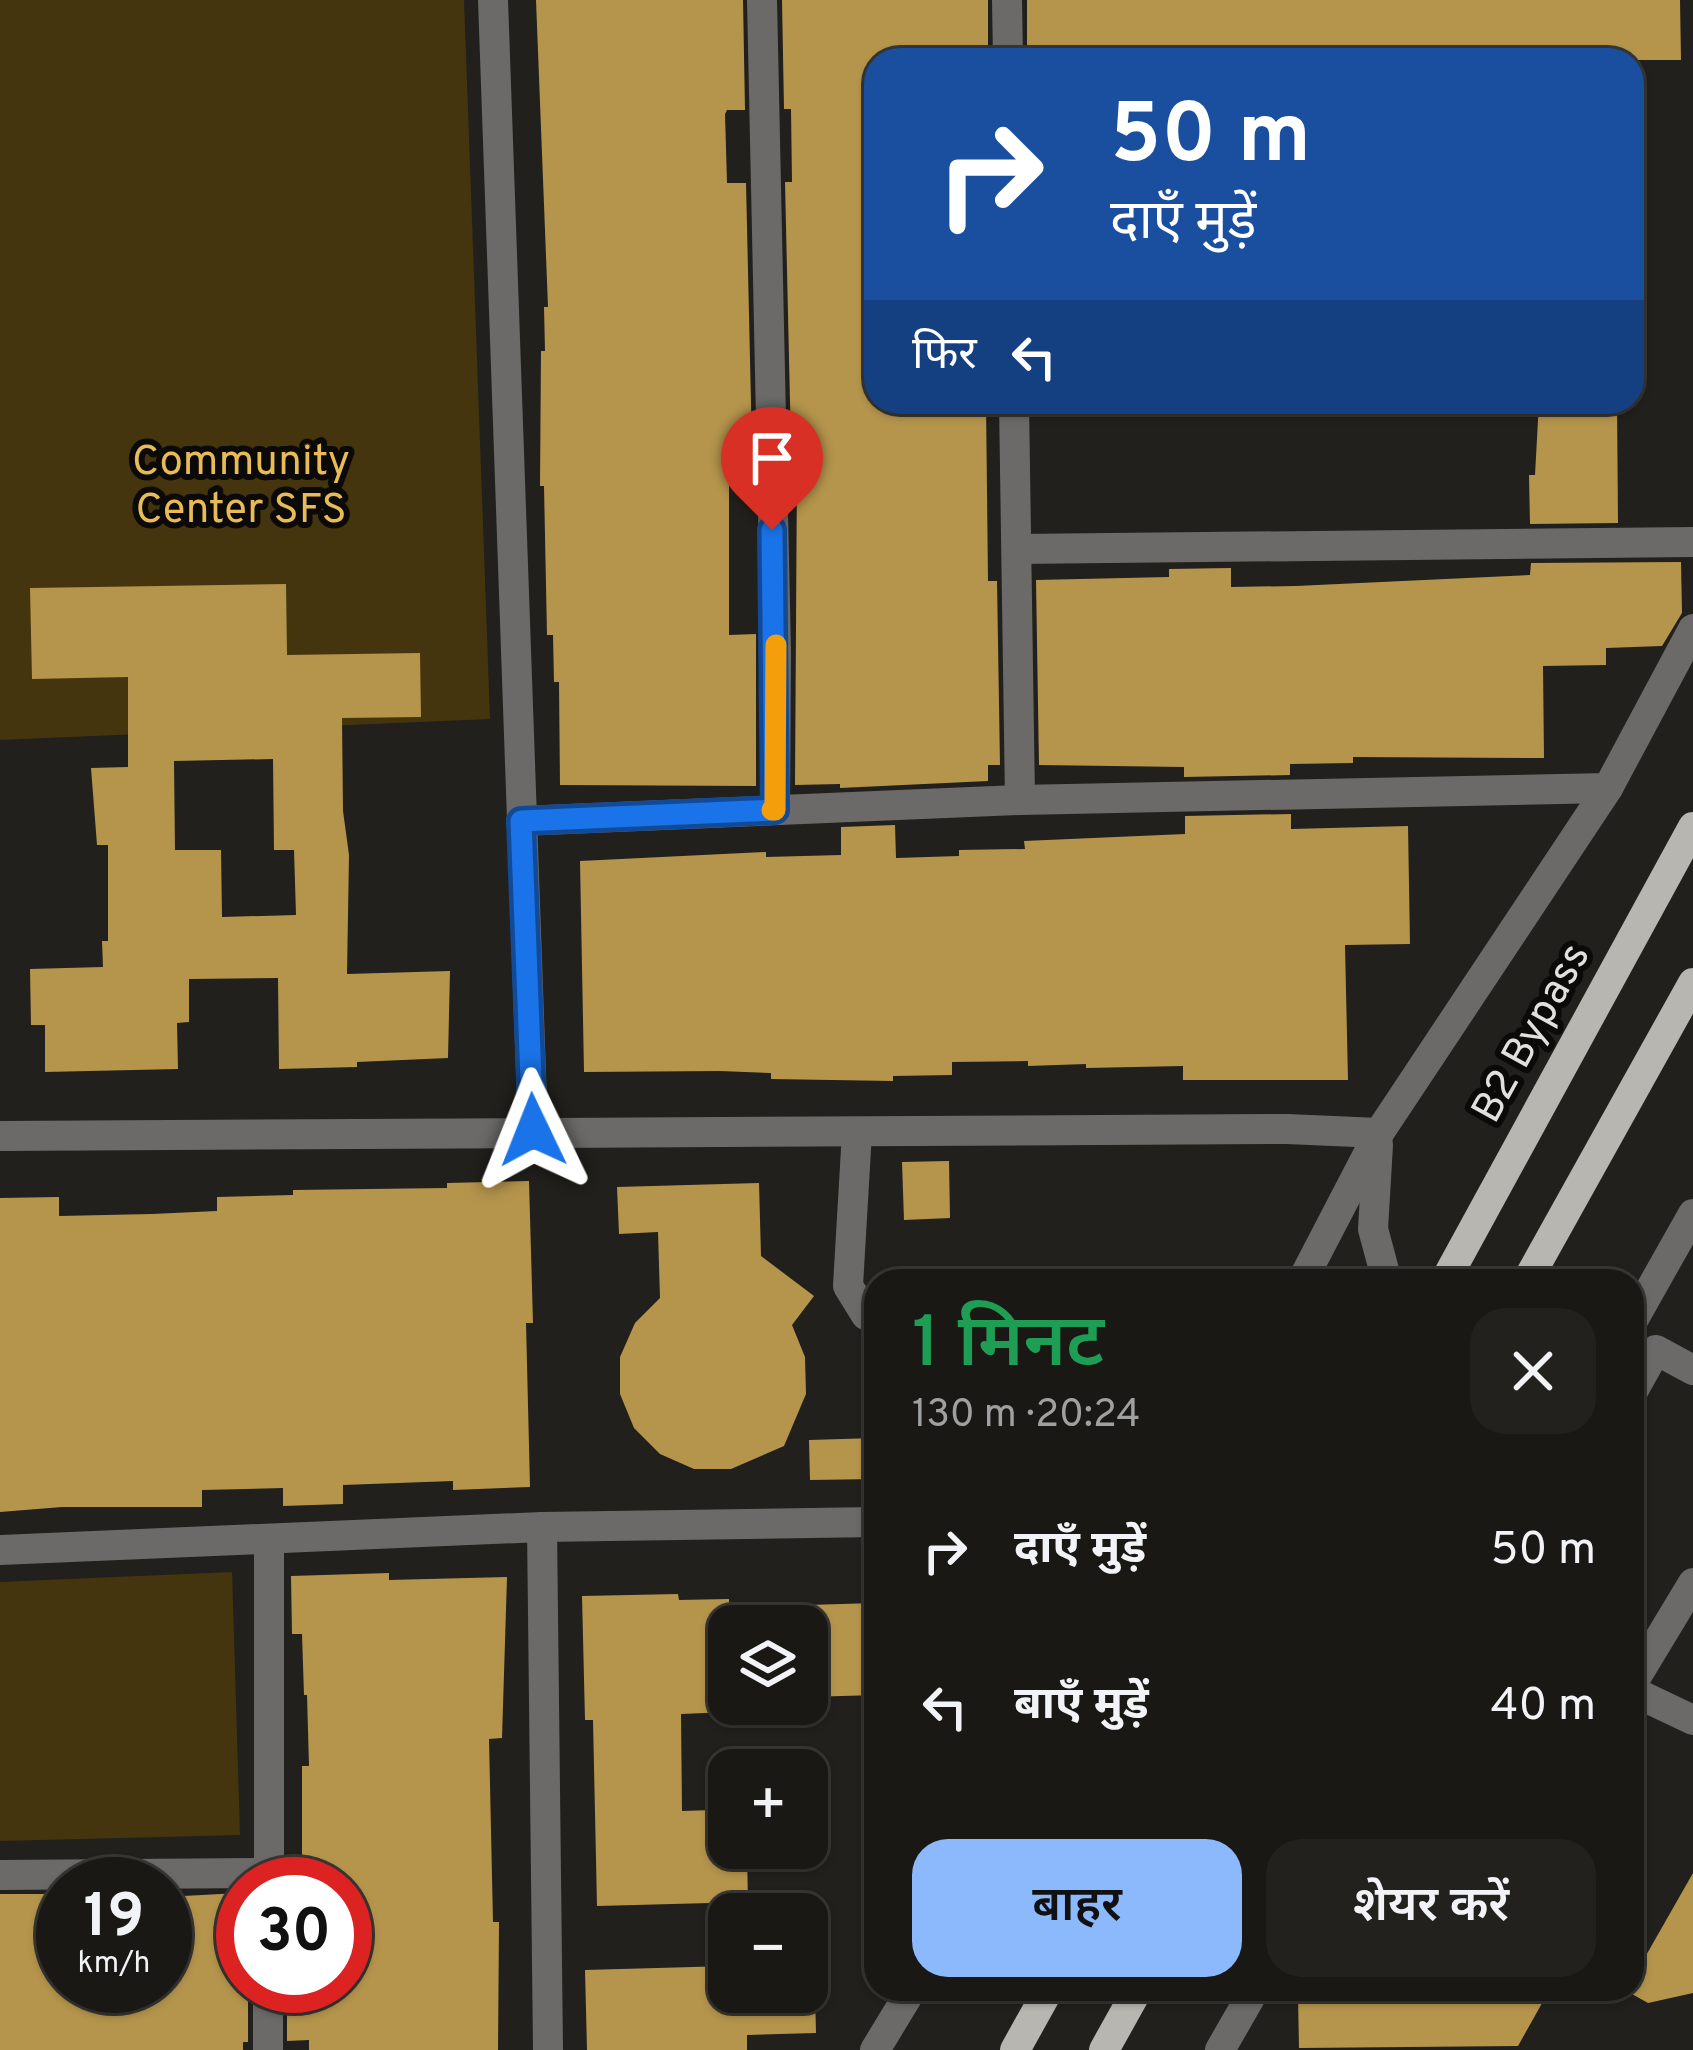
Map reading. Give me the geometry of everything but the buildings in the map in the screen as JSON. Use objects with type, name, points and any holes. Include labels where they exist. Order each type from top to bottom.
[{"type":"main road","name":"B2 Bypass","points":[[1452,1269],[1693,826]]},
{"type":"main road","points":[[1534,1269],[1693,982]]},
{"type":"main road","points":[[1015,2050],[1042,2001]]},
{"type":"main road","points":[[1104,2050],[1131,2001]]},
{"type":"street","points":[[493,0],[533,1130]]},
{"type":"street","points":[[762,0],[775,810]]},
{"type":"street","points":[[1006,0],[1008,48]]},
{"type":"street","points":[[1014,414],[1020,800]]},
{"type":"street","points":[[1017,549],[1693,542]]},
{"type":"street","points":[[1308,1269],[1379,1133],[1608,788],[1693,628]]},
{"type":"street","points":[[521,821],[1020,800],[1608,788]]},
{"type":"street","points":[[0,1136],[533,1130],[1379,1133]]},
{"type":"street","points":[[857,1132],[848,1286],[864,1313]]},
{"type":"street","points":[[1379,1133],[1373,1229],[1385,1269]]},
{"type":"street","points":[[1644,1301],[1693,1214]]},
{"type":"street","points":[[1644,1326],[1693,1351]]},
{"type":"street","points":[[1644,1372],[1657,1350],[1693,1370]]},
{"type":"street","points":[[0,1550],[542,1527],[864,1522]]},
{"type":"street","points":[[542,1527],[548,2050]]},
{"type":"street","points":[[269,1540],[269,1857]]},
{"type":"street","points":[[1644,1667],[1693,1583]]},
{"type":"street","points":[[1644,1694],[1693,1720]]},
{"type":"street","points":[[0,1875],[216,1877]]},
{"type":"street","points":[[875,2050],[904,2001]]},
{"type":"street","points":[[1220,2050],[1248,2001]]},
{"type":"street","points":[[268,2013],[268,2050]]},
{"type":"green space","name":"Community Center SFS","points":[[0,0],[464,0],[490,719],[0,740]]},
{"type":"green space","points":[[232,1572],[240,1835],[0,1841],[0,1582]]},
{"type":"slow traffic","points":[[772,810],[776,645]]},
{"type":"route","points":[[533,1130],[521,821],[775,810],[772,530]]}]
